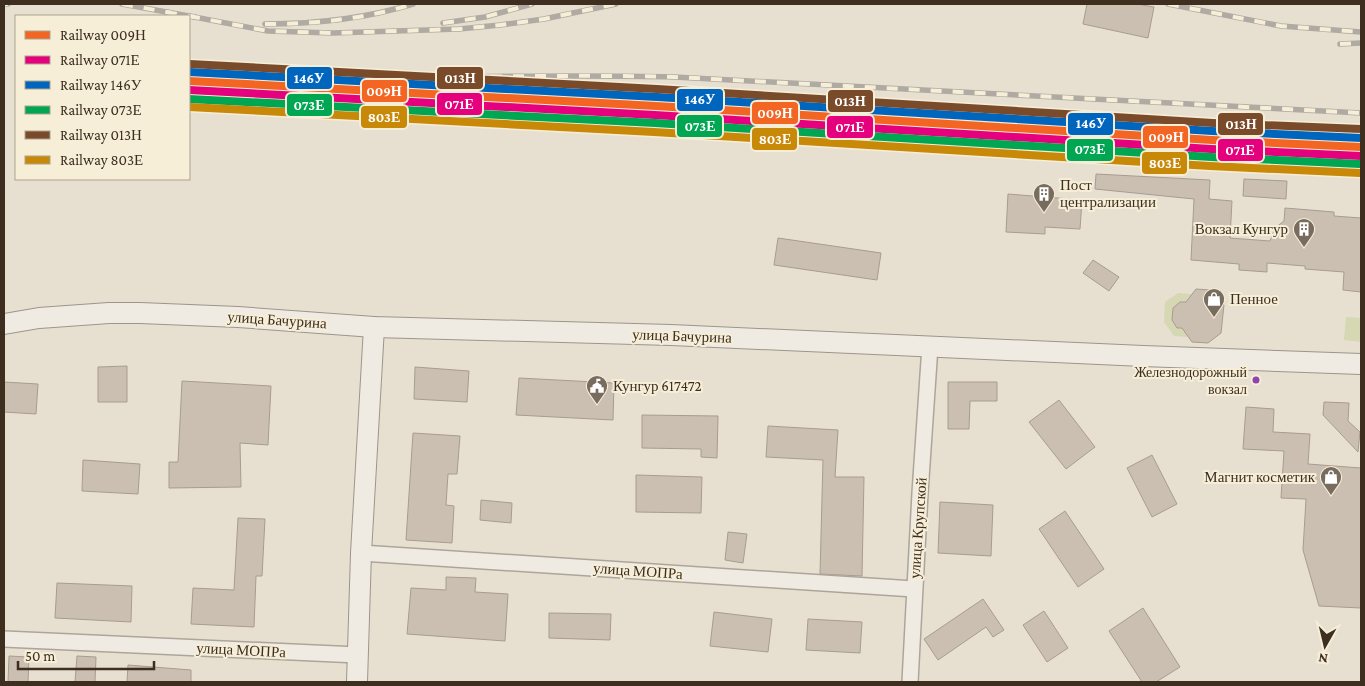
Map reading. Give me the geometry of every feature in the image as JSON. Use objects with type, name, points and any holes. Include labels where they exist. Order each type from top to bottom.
[{"type":"street","name":"улица Бачурина","points":[[4,324],[39,318],[124,313],[238,317],[374,327],[671,335],[1361,364]]},
{"type":"street","points":[[357,682],[361,553],[374,327]]},
{"type":"street","name":"улица Крупской","points":[[910,682],[930,346]]},
{"type":"street","name":"улица МОПРа","points":[[361,553],[914,590]]},
{"type":"street","name":"улица МОПРа","points":[[4,639],[358,655]]},
{"type":"green space","points":[[1178,293],[1192,294],[1203,327],[1189,337],[1174,336],[1164,322],[1165,302]],"holes":[[[1180,302],[1193,303],[1177,327],[1172,320],[1173,308]]]},
{"type":"green space","points":[[1346,317],[1361,318],[1361,342],[1344,340]]},
{"type":"building","points":[[1087,4],[1137,4],[1154,7],[1148,38],[1083,24]]},
{"type":"building","points":[[1096,174],[1210,180],[1209,199],[1232,201],[1230,238],[1270,241],[1275,228],[1284,221],[1285,208],[1334,212],[1334,216],[1361,218],[1361,292],[1343,290],[1344,272],[1305,269],[1305,266],[1267,263],[1267,272],[1239,270],[1239,264],[1191,260],[1194,199],[1095,189]]},
{"type":"building","points":[[1244,179],[1287,181],[1286,199],[1243,196]]},
{"type":"building","name":"Пост централизации","points":[[1008,194],[1082,200],[1080,229],[1045,227],[1045,234],[1006,232]]},
{"type":"building","points":[[778,238],[881,253],[877,280],[774,265]]},
{"type":"building","points":[[1093,260],[1119,277],[1109,291],[1083,273]]},
{"type":"building","points":[[1196,289],[1210,290],[1224,305],[1221,333],[1208,343],[1192,342],[1182,328],[1177,328],[1172,320],[1173,308],[1180,302],[1186,302]]},
{"type":"building","points":[[127,366],[127,402],[98,402],[98,367]]},
{"type":"building","points":[[415,367],[469,371],[467,402],[414,399]]},
{"type":"building","points":[[519,378],[614,383],[613,420],[516,415]]},
{"type":"building","points":[[182,381],[271,386],[268,445],[240,443],[241,487],[169,488],[169,462],[178,462]]},
{"type":"building","points":[[4,382],[38,384],[36,414],[4,412]]},
{"type":"building","points":[[948,382],[997,382],[997,401],[970,401],[969,429],[948,429]]},
{"type":"building","points":[[1059,400],[1095,447],[1066,469],[1029,422]]},
{"type":"building","points":[[1324,402],[1349,403],[1348,421],[1360,432],[1358,452],[1323,415]]},
{"type":"building","points":[[1246,407],[1274,409],[1273,432],[1310,434],[1308,464],[1361,468],[1361,608],[1319,606],[1303,550],[1306,499],[1281,498],[1284,451],[1243,449]]},
{"type":"building","points":[[642,415],[718,416],[717,458],[701,457],[701,449],[642,448]]},
{"type":"building","points":[[768,426],[838,430],[835,477],[864,477],[862,576],[820,574],[823,460],[766,457]]},
{"type":"building","points":[[413,433],[460,436],[457,474],[448,474],[446,505],[454,506],[452,543],[406,540]]},
{"type":"building","points":[[1152,455],[1177,504],[1152,517],[1127,468]]},
{"type":"building","points":[[83,460],[140,464],[138,494],[82,491]]},
{"type":"building","points":[[636,475],[702,477],[701,513],[636,512]]},
{"type":"building","points":[[481,500],[512,503],[511,523],[480,520]]},
{"type":"building","points":[[940,502],[993,505],[991,556],[938,553]]},
{"type":"building","points":[[1065,511],[1104,569],[1078,587],[1039,529]]},
{"type":"building","points":[[238,518],[265,519],[262,576],[256,576],[254,627],[191,624],[193,588],[234,590]]},
{"type":"building","points":[[728,532],[747,534],[743,563],[725,560]]},
{"type":"building","points":[[446,577],[476,578],[475,592],[508,594],[505,641],[407,634],[411,588],[446,590]]},
{"type":"building","points":[[57,583],[132,586],[131,622],[55,618]]},
{"type":"building","points":[[983,599],[1004,630],[993,637],[986,627],[938,660],[924,639]]},
{"type":"building","points":[[1143,608],[1180,667],[1156,682],[1142,682],[1109,631]]},
{"type":"building","points":[[1044,611],[1068,648],[1047,662],[1023,625]]},
{"type":"building","points":[[714,612],[772,619],[768,652],[710,646]]},
{"type":"building","points":[[549,613],[611,614],[610,640],[549,638]]},
{"type":"building","points":[[808,619],[862,622],[860,653],[806,650]]},
{"type":"building","points":[[9,656],[29,657],[28,682],[8,682]]},
{"type":"building","points":[[77,656],[96,657],[95,682],[75,682]]},
{"type":"building","points":[[128,665],[191,670],[191,682],[127,682]]},
{"type":"railway","points":[[122,4],[172,13]]},
{"type":"railway","points":[[265,24],[340,20],[413,4]]},
{"type":"railway","points":[[443,23],[485,17],[532,4]]},
{"type":"railway","points":[[190,16],[268,31],[333,33],[459,29],[500,25],[544,19],[616,4]]},
{"type":"railway","points":[[1168,4],[1281,26],[1361,32]]},
{"type":"railway","points":[[166,12],[183,15]]},
{"type":"railway","points":[[190,16],[195,17]]},
{"type":"railway","points":[[1340,44],[1361,43]]},
{"type":"railway","points":[[359,77],[674,77],[1361,113]]},
{"type":"rail line","name":"013Н","points":[[190,64],[657,89],[1213,123],[1361,129]]},
{"type":"rail line","name":"146У","points":[[190,72],[1361,138]]},
{"type":"rail line","name":"009Н","points":[[190,81],[1361,147]]},
{"type":"rail line","name":"071Е","points":[[190,90],[1361,156]]},
{"type":"rail line","name":"073Е","points":[[190,99],[655,123],[1211,157],[1360,164]]},
{"type":"rail line","name":"803Е","points":[[190,107],[1360,173]]},
{"type":"place","name":"Пост централизации","points":[[1044,213]]},
{"type":"place","name":"Вокзал Кунгур","points":[[1304,248]]},
{"type":"place","name":"Пенное","points":[[1214,318]]},
{"type":"place","name":"Железнодорожный вокзал","points":[[1256,380]]},
{"type":"place","name":"Кунгур 617472","points":[[597,405]]},
{"type":"place","name":"Магнит косметик","points":[[1331,496]]}]
